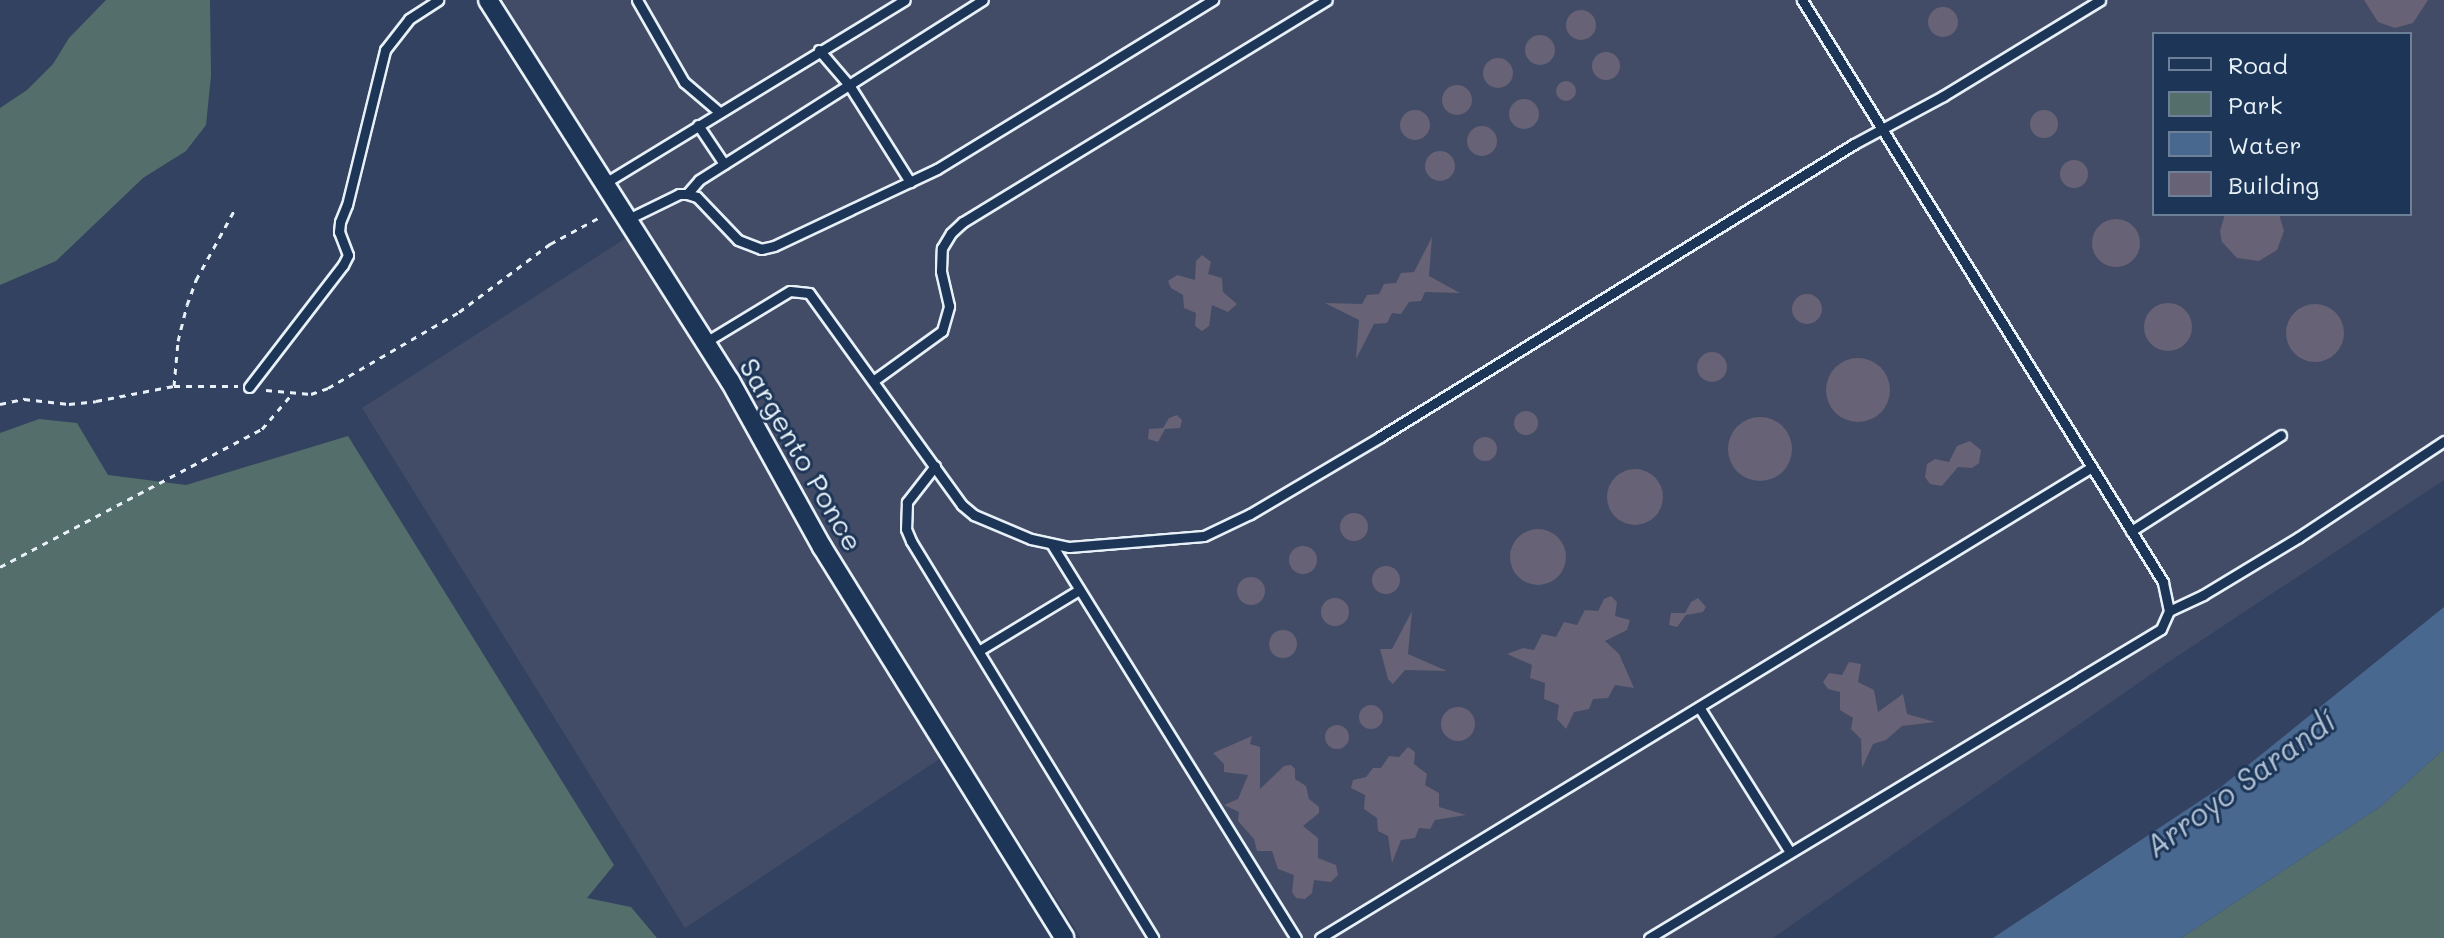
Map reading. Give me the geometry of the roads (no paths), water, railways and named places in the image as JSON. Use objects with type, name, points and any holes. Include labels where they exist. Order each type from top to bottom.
[{"type":"street","name":"Sargento Ponce","points":[[488,0],[730,381],[822,547],[1064,938]]},
{"type":"lane","points":[[249,387],[348,255],[339,232],[340,222],[347,205],[385,50],[409,19],[438,0]]},
{"type":"lane","points":[[637,0],[684,82],[719,112]]},
{"type":"lane","points":[[605,183],[905,0]]},
{"type":"lane","points":[[687,194],[699,180],[983,0]]},
{"type":"lane","points":[[623,212],[687,194],[697,197],[738,240],[761,249],[910,182],[1024,117],[1213,0]]},
{"type":"lane","points":[[873,381],[942,331],[949,306],[941,271],[942,248],[951,233],[963,222],[1326,0]]},
{"type":"lane","points":[[1649,938],[2161,629],[2169,611],[2163,582],[1802,0]]},
{"type":"lane","points":[[704,343],[790,291],[809,293],[962,505],[974,515],[1052,545],[1187,539],[1218,530],[1394,428],[1882,129],[1943,96],[2100,0]]},
{"type":"lane","points":[[819,50],[849,85],[910,182]]},
{"type":"lane","points":[[698,125],[724,164]]},
{"type":"lane","points":[[2131,531],[2281,435]]},
{"type":"lane","points":[[2169,611],[2203,595],[2299,537],[2444,441]]},
{"type":"lane","points":[[935,466],[907,502],[906,529],[1153,938]]},
{"type":"lane","points":[[1320,938],[2092,467]]},
{"type":"lane","points":[[1052,545],[1296,938]]},
{"type":"lane","points":[[980,650],[1079,590]]},
{"type":"lane","points":[[1699,707],[1790,852]]},
{"type":"water","name":"Arroyo Sarandí","points":[[2444,607],[2444,749],[2381,806],[2181,938],[1993,938],[2221,787]]}]
